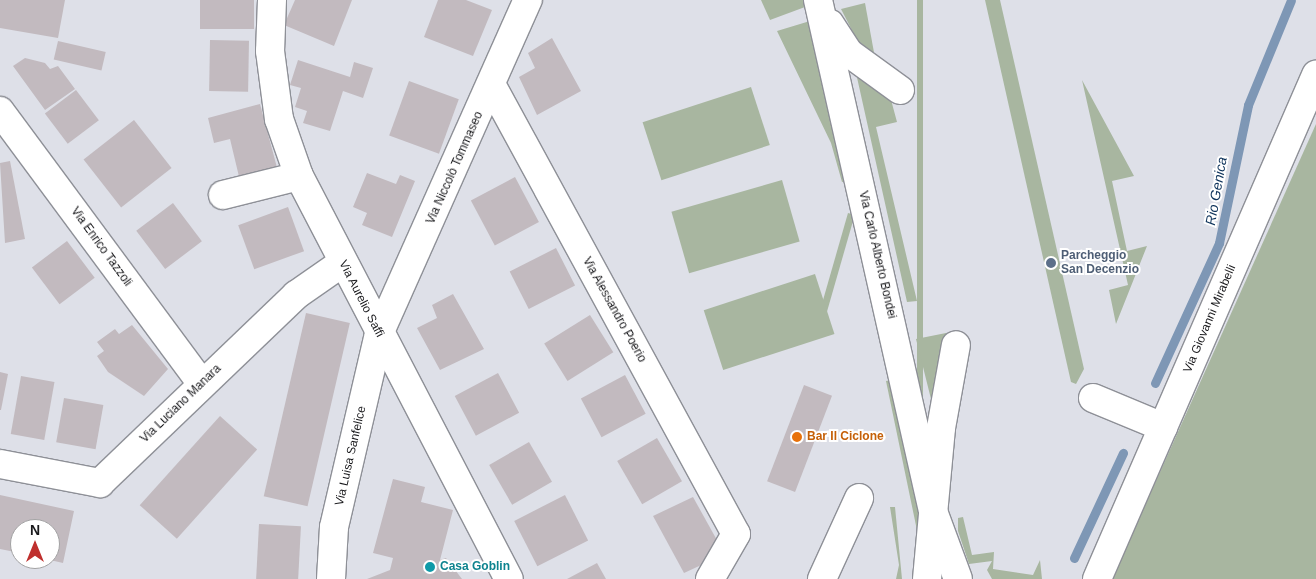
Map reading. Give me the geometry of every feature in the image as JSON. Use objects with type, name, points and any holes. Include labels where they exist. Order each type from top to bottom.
[{"type":"street","name":"Via Aurelio Saffi","points":[[272,0],[270,51],[279,119],[299,176],[342,263],[509,579]]},
{"type":"street","name":"Via Niccolò Tommaseo","points":[[379,334],[492,86],[528,0]]},
{"type":"street","points":[[819,5],[849,53],[900,90]]},
{"type":"street","name":"Via Carlo Alberto Bondei","points":[[819,5],[933,511],[958,579]]},
{"type":"street","name":"Via Giovanni Mirabelli","points":[[1098,574],[1316,75]]},
{"type":"street","name":"Via Alessandro Poerio","points":[[492,86],[736,534],[710,579]]},
{"type":"street","name":"Via Enrico Tazzoli","points":[[0,111],[201,383]]},
{"type":"street","points":[[223,195],[299,176]]},
{"type":"street","name":"Via Luciano Manara","points":[[0,464],[100,483],[201,383],[296,295],[342,263]]},
{"type":"street","name":"Via Luisa Sanfelice","points":[[332,579],[334,527],[379,334]]},
{"type":"street","points":[[933,511],[956,345]]},
{"type":"street","points":[[1093,398],[1163,427]]},
{"type":"street","points":[[822,579],[858,498]]},
{"type":"street","name":"Via Carlo Alberto Bondei","points":[[928,579],[933,511]]},
{"type":"green space","points":[[761,0],[803,0],[805,7],[770,20]]},
{"type":"green space","points":[[917,0],[923,0],[923,510],[917,510]]},
{"type":"green space","points":[[985,0],[1000,0],[1084,369],[1076,384],[1071,382]]},
{"type":"green space","points":[[865,3],[875,58],[859,44],[841,9]]},
{"type":"green space","points":[[810,21],[847,181],[842,182],[831,143],[777,31]]},
{"type":"green space","points":[[854,64],[890,96],[897,122],[876,127],[917,301],[907,302]]},
{"type":"green space","points":[[1082,80],[1134,176],[1112,181],[1127,251],[1147,246],[1116,324],[1109,290],[1128,285]]},
{"type":"green space","points":[[751,87],[770,145],[661,180],[643,122]]},
{"type":"green space","points":[[1316,124],[1316,579],[1112,579]]},
{"type":"green space","points":[[782,180],[800,242],[689,273],[671,212]]},
{"type":"green space","points":[[848,213],[855,215],[820,337],[813,335]]},
{"type":"green space","points":[[815,274],[834,334],[723,370],[704,310]]},
{"type":"green space","points":[[946,333],[950,351],[937,423],[916,339]]},
{"type":"green space","points":[[891,380],[920,516],[919,540],[886,381]]},
{"type":"green space","points":[[890,507],[895,507],[902,579],[896,579],[899,565]]},
{"type":"green space","points":[[963,517],[972,555],[994,552],[993,569],[1033,575],[1040,560],[1042,579],[992,579],[987,570],[992,561],[969,564],[958,531],[958,518]]},
{"type":"building","points":[[0,0],[65,0],[58,38],[0,28]]},
{"type":"building","points":[[200,0],[254,0],[254,29],[200,29]]},
{"type":"building","points":[[295,0],[352,0],[334,46],[284,25]]},
{"type":"building","points":[[438,0],[466,0],[492,10],[473,56],[424,37]]},
{"type":"building","points":[[552,38],[581,91],[537,115],[519,77],[535,68],[528,53]]},
{"type":"building","points":[[210,40],[249,41],[248,92],[209,91]]},
{"type":"building","points":[[58,41],[106,52],[101,71],[54,60]]},
{"type":"building","points":[[25,58],[45,63],[50,69],[58,66],[75,89],[45,110],[13,66]]},
{"type":"building","points":[[298,60],[350,77],[354,62],[373,68],[363,98],[343,91],[330,131],[303,123],[307,111],[295,107],[301,88],[290,85]]},
{"type":"building","points":[[409,81],[459,99],[439,154],[389,136]]},
{"type":"building","points":[[76,90],[99,120],[68,144],[45,113]]},
{"type":"building","points":[[260,104],[279,175],[241,185],[230,139],[214,143],[208,118]]},
{"type":"building","points":[[134,120],[172,168],[121,207],[84,159]]},
{"type":"building","points":[[10,161],[25,239],[5,243],[0,163]]},
{"type":"building","points":[[367,173],[396,184],[400,175],[415,181],[392,237],[362,225],[367,213],[353,207]]},
{"type":"building","points":[[515,177],[539,222],[495,246],[471,200]]},
{"type":"building","points":[[173,203],[202,241],[165,269],[136,231]]},
{"type":"building","points":[[288,207],[304,251],[254,269],[238,225]]},
{"type":"building","points":[[67,241],[95,278],[60,304],[32,267]]},
{"type":"building","points":[[556,248],[575,285],[529,309],[510,272]]},
{"type":"building","points":[[453,294],[484,349],[440,370],[417,328],[437,318],[432,305]]},
{"type":"building","points":[[306,313],[350,323],[308,506],[264,496]]},
{"type":"building","points":[[590,315],[613,352],[568,381],[544,344]]},
{"type":"building","points":[[132,325],[168,369],[144,396],[108,372],[97,356],[104,351],[97,342],[115,329],[119,334]]},
{"type":"building","points":[[0,372],[8,374],[1,410],[0,410]]},
{"type":"building","points":[[498,373],[519,413],[476,436],[455,396]]},
{"type":"building","points":[[625,375],[646,414],[602,437],[581,398]]},
{"type":"building","points":[[21,376],[54,382],[44,440],[11,434]]},
{"type":"building","points":[[804,385],[832,396],[795,492],[767,481]]},
{"type":"building","points":[[64,398],[103,405],[96,449],[56,442]]},
{"type":"building","points":[[220,416],[257,449],[177,539],[140,505]]},
{"type":"building","points":[[657,438],[682,481],[642,504],[617,461]]},
{"type":"building","points":[[529,442],[552,482],[512,505],[489,465]]},
{"type":"building","points":[[393,479],[425,487],[421,502],[453,510],[440,560],[446,558],[462,579],[367,579],[390,570],[393,558],[373,553]]},
{"type":"building","points":[[0,495],[74,511],[63,563],[60,562],[60,519],[10,519],[10,551],[0,549]]},
{"type":"building","points":[[565,495],[588,540],[537,566],[514,521]]},
{"type":"building","points":[[693,497],[718,542],[710,561],[684,573],[653,516]]},
{"type":"building","points":[[259,524],[301,526],[298,579],[256,579]]},
{"type":"building","points":[[597,563],[606,579],[567,579]]},
{"type":"waterway","name":"Rio Genica","points":[[1155,383],[1219,243],[1248,105],[1291,0]]},
{"type":"waterway","name":"Rio Genica","points":[[1074,558],[1123,453]]},
{"type":"place","name":"Parcheggio San Decenzio","points":[[1051,263]]},
{"type":"place","name":"Bar Il Ciclone","points":[[797,437]]},
{"type":"place","name":"Casa Goblin","points":[[430,567]]}]
